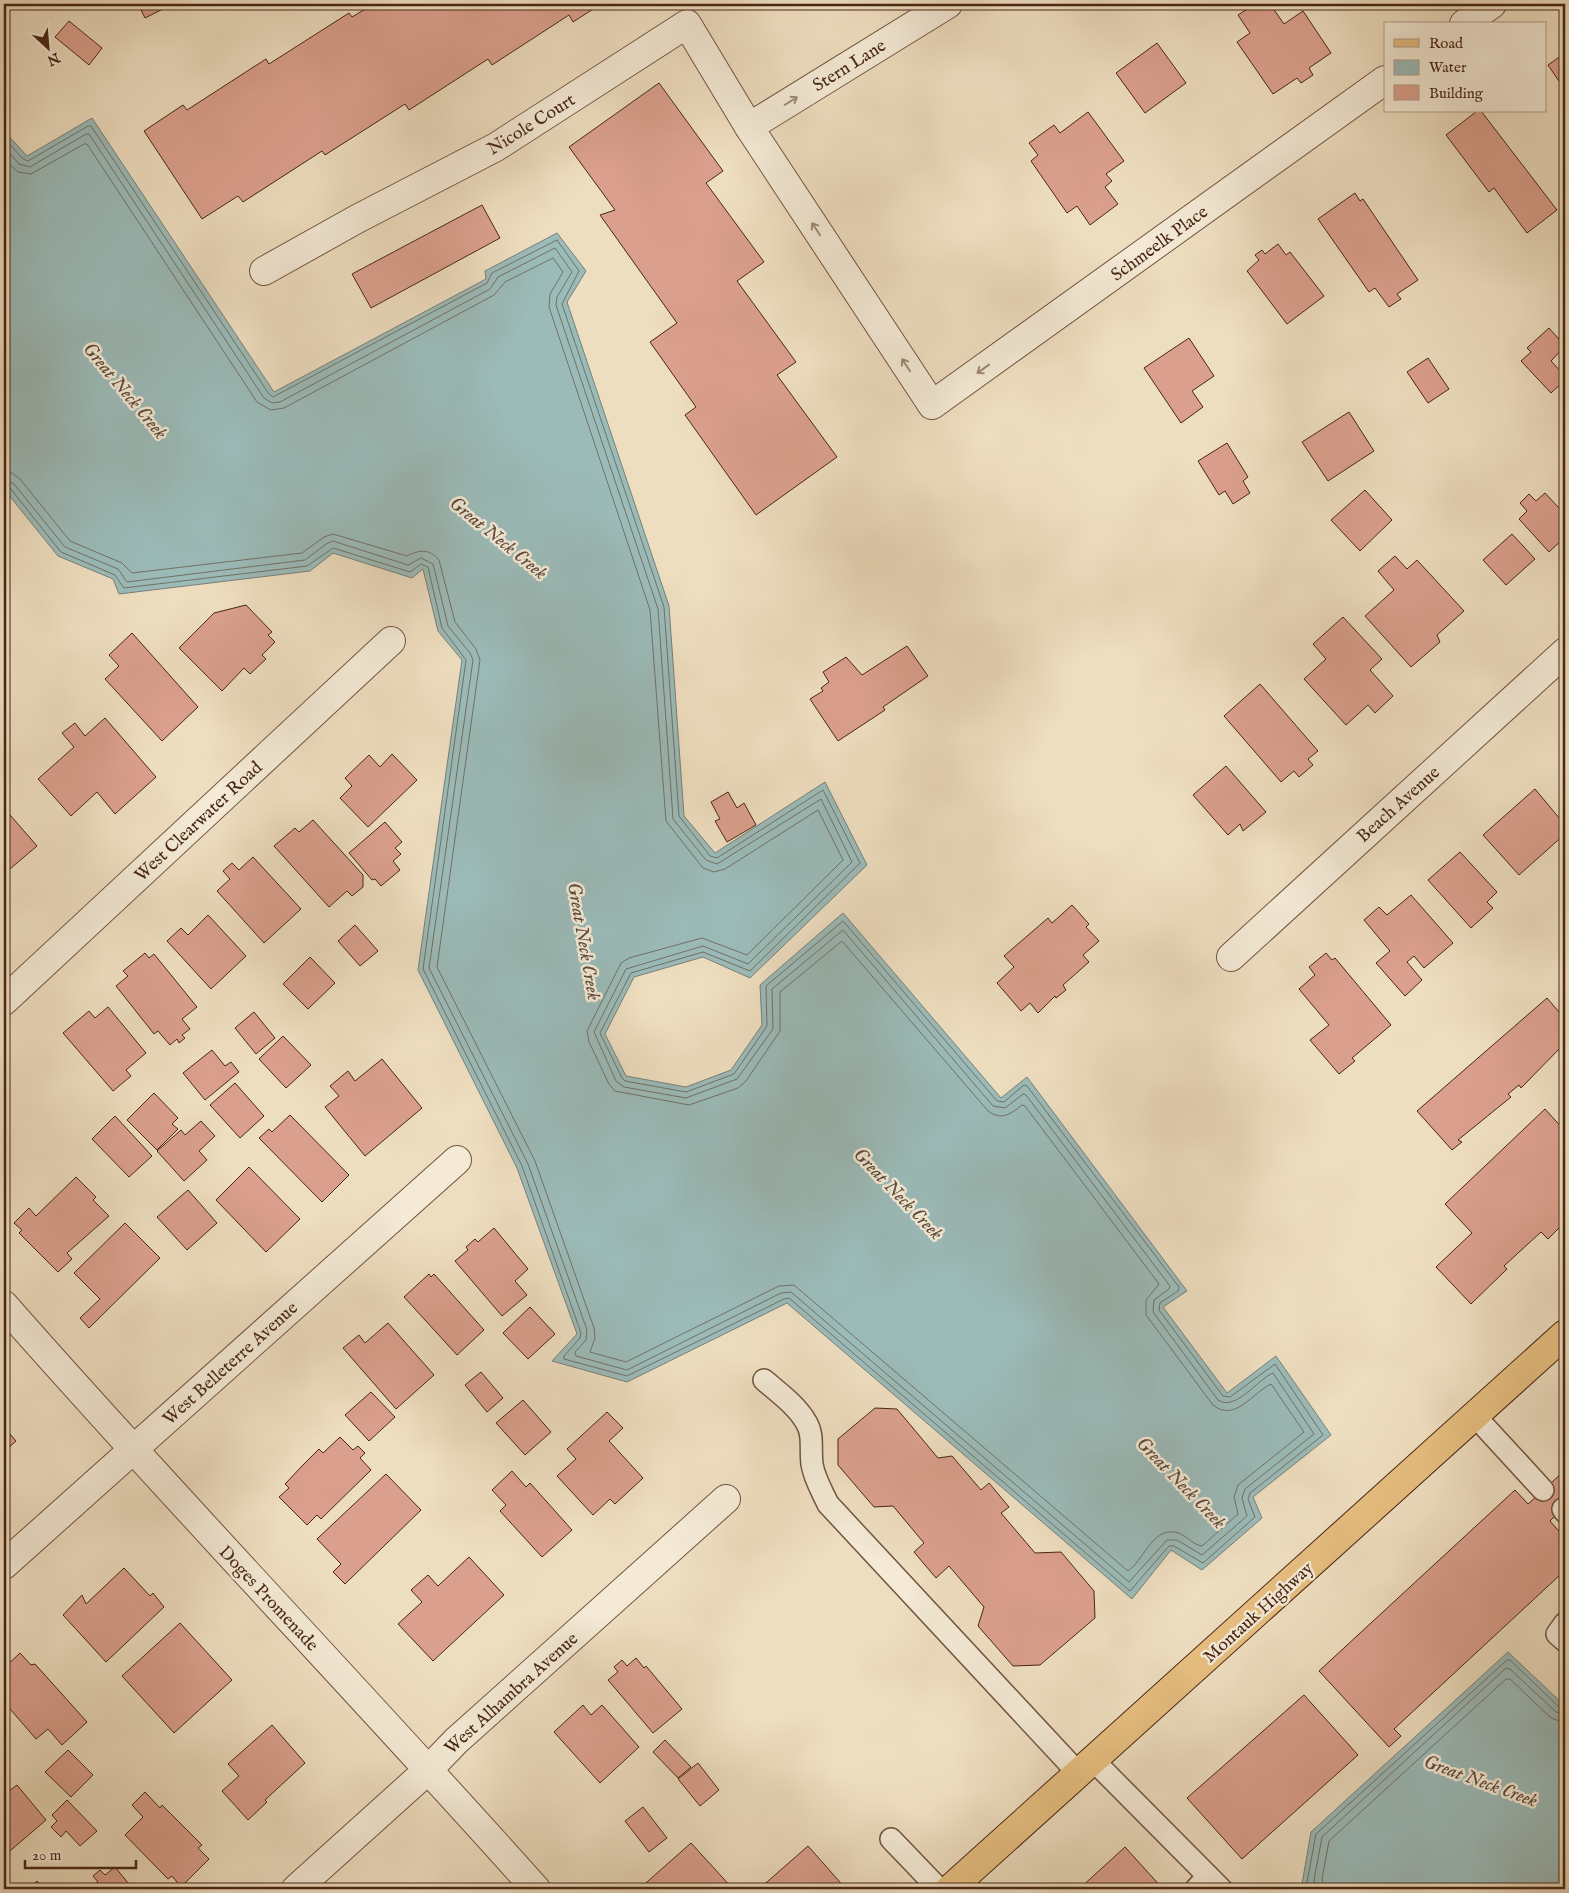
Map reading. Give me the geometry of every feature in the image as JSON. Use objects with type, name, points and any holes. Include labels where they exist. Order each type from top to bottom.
[{"type":"main road","name":"Montauk Highway","points":[[950,1889],[1087,1768],[1475,1416],[1562,1343]]},
{"type":"street","name":"Stern Lane","points":[[749,127],[948,4]]},
{"type":"street","points":[[1467,22],[1492,4]]},
{"type":"street","name":"Nicole Court","points":[[264,271],[357,219],[496,147],[687,24],[749,127]]},
{"type":"street","name":"Schmeelk Place","points":[[749,127],[932,405],[1384,81]]},
{"type":"street","name":"West Clearwater Road","points":[[4,1000],[391,641]]},
{"type":"street","name":"Beach Avenue","points":[[1231,957],[1565,652]]},
{"type":"street","name":"West Belleterre Avenue","points":[[4,1565],[457,1160]]},
{"type":"street","name":"Doges Promenade","points":[[4,1305],[133,1450],[429,1770],[536,1889]]},
{"type":"street","name":"West Alhambra Avenue","points":[[296,1889],[429,1770],[456,1741],[726,1499]]},
{"type":"lane","points":[[764,1380],[793,1406],[806,1422],[812,1441],[812,1463],[817,1482],[828,1504],[1087,1768],[1208,1885]]},
{"type":"lane","points":[[1475,1416],[1543,1490]]},
{"type":"lane","points":[[1565,1623],[1557,1634],[1565,1641]]},
{"type":"lane","points":[[891,1839],[939,1889]]},
{"type":"water","name":"Great Neck Creek","points":[[92,118],[274,392],[486,279],[485,271],[557,233],[586,271],[567,302],[669,606],[684,816],[715,853],[825,782],[867,865],[750,978],[703,957],[634,977],[605,1034],[626,1076],[686,1087],[731,1070],[762,1025],[760,985],[843,913],[1001,1098],[1027,1077],[1187,1291],[1163,1307],[1227,1393],[1276,1356],[1331,1435],[1253,1497],[1262,1518],[1202,1570],[1171,1550],[1132,1599],[787,1303],[627,1382],[552,1361],[577,1334],[517,1168],[418,970],[462,660],[438,631],[423,569],[412,578],[333,553],[310,571],[119,594],[113,579],[58,556],[4,489],[4,131],[27,156]]},
{"type":"water","name":"Great Neck Creek","points":[[1508,1652],[1565,1706],[1565,1889],[1307,1889],[1302,1884],[1311,1832]]},
{"type":"building","points":[[138,4],[163,4],[165,8],[145,18]]},
{"type":"building","points":[[374,4],[601,4],[573,22],[569,15],[492,65],[488,59],[409,110],[405,104],[325,155],[322,151],[243,202],[238,196],[202,219],[144,131],[183,105],[187,110],[266,59],[269,64],[349,13],[352,17]]},
{"type":"building","points":[[1255,4],[1270,4],[1284,24],[1303,11],[1331,53],[1309,68],[1313,75],[1301,83],[1297,78],[1273,94],[1237,42],[1250,33],[1238,15]]},
{"type":"building","points":[[69,21],[102,48],[89,65],[55,37]]},
{"type":"building","points":[[1157,43],[1186,83],[1145,113],[1116,73]]},
{"type":"building","points":[[1565,53],[1565,90],[1548,65]]},
{"type":"building","points":[[659,83],[723,171],[706,183],[764,262],[737,281],[796,362],[777,375],[837,457],[756,515],[685,415],[696,407],[650,342],[677,323],[600,215],[615,210],[569,147]]},
{"type":"building","points":[[1088,112],[1124,161],[1106,174],[1112,181],[1105,187],[1118,204],[1090,225],[1077,206],[1067,213],[1031,161],[1038,155],[1029,143],[1054,125],[1060,133]]},
{"type":"building","points":[[1476,112],[1482,112],[1557,210],[1527,233],[1494,188],[1489,192],[1446,135]]},
{"type":"building","points":[[1355,193],[1360,201],[1363,199],[1418,280],[1397,294],[1401,299],[1389,307],[1375,288],[1369,292],[1318,219]]},
{"type":"building","points":[[482,205],[500,238],[371,308],[352,274]]},
{"type":"building","points":[[1278,244],[1286,255],[1290,252],[1324,296],[1287,324],[1247,271],[1259,260],[1255,255],[1262,250],[1265,254]]},
{"type":"building","points":[[1549,328],[1565,346],[1551,361],[1565,376],[1565,380],[1551,393],[1521,361],[1531,352],[1527,348]]},
{"type":"building","points":[[1189,338],[1214,376],[1192,391],[1203,407],[1181,423],[1144,368]]},
{"type":"building","points":[[1428,358],[1449,389],[1428,403],[1407,372]]},
{"type":"building","points":[[1349,412],[1374,451],[1328,481],[1302,442]]},
{"type":"building","points":[[1227,443],[1248,477],[1243,481],[1250,493],[1233,504],[1225,491],[1219,495],[1198,461]]},
{"type":"building","points":[[1365,490],[1392,520],[1360,551],[1331,520]]},
{"type":"building","points":[[1545,493],[1559,508],[1565,503],[1565,537],[1549,552],[1519,519],[1527,511],[1520,503],[1529,494],[1536,501]]},
{"type":"building","points":[[1512,534],[1535,559],[1506,585],[1483,560]]},
{"type":"building","points":[[1395,556],[1407,569],[1417,560],[1464,611],[1437,635],[1440,642],[1411,667],[1365,616],[1394,590],[1378,571]]},
{"type":"building","points":[[246,605],[272,632],[268,635],[275,642],[262,655],[266,659],[250,674],[244,668],[222,691],[179,648],[214,613]]},
{"type":"building","points":[[1343,617],[1382,659],[1370,670],[1393,696],[1375,713],[1368,705],[1346,725],[1304,679],[1326,659],[1313,644]]},
{"type":"building","points":[[132,633],[198,707],[162,741],[105,679],[119,666],[109,655]]},
{"type":"building","points":[[907,646],[928,676],[883,707],[885,710],[838,741],[810,699],[823,691],[821,688],[829,682],[823,672],[846,657],[862,675]]},
{"type":"building","points":[[1260,684],[1318,751],[1308,759],[1313,765],[1299,777],[1294,771],[1281,782],[1224,716]]},
{"type":"building","points":[[105,718],[156,777],[115,814],[97,792],[71,816],[38,779],[74,747],[62,733],[75,723],[85,736]]},
{"type":"building","points":[[392,754],[417,780],[368,827],[340,798],[352,786],[345,778],[369,755],[380,767]]},
{"type":"building","points":[[1226,766],[1266,812],[1243,831],[1240,824],[1228,835],[1193,795]]},
{"type":"building","points":[[1535,789],[1565,825],[1565,834],[1519,875],[1483,835]]},
{"type":"building","points":[[728,792],[737,808],[744,803],[756,825],[727,842],[715,821],[720,819],[711,802]]},
{"type":"building","points":[[4,808],[37,846],[4,874]]},
{"type":"building","points":[[313,820],[363,875],[363,887],[352,896],[347,891],[329,907],[274,846],[295,828],[299,832]]},
{"type":"building","points":[[385,822],[402,842],[395,848],[401,854],[393,861],[400,870],[381,886],[375,879],[372,880],[349,853]]},
{"type":"building","points":[[1460,852],[1497,892],[1487,902],[1493,908],[1471,928],[1428,880]]},
{"type":"building","points":[[253,857],[301,909],[264,943],[217,891],[230,879],[223,871],[232,863],[239,870]]},
{"type":"building","points":[[1411,895],[1453,943],[1424,968],[1414,956],[1407,962],[1422,980],[1405,996],[1376,963],[1390,951],[1364,920],[1379,907],[1387,915]]},
{"type":"building","points":[[1072,905],[1089,924],[1086,927],[1099,941],[1083,955],[1089,962],[1063,985],[1066,990],[1056,998],[1055,996],[1038,1013],[1030,1003],[1021,1011],[997,983],[1014,967],[1004,956],[1048,918],[1052,923]]},
{"type":"building","points":[[208,915],[246,956],[211,989],[167,941],[181,928],[188,935]]},
{"type":"building","points":[[355,925],[378,951],[360,966],[338,941]]},
{"type":"building","points":[[145,953],[149,958],[154,954],[197,1007],[182,1019],[190,1029],[182,1035],[185,1038],[179,1043],[177,1039],[170,1045],[158,1031],[154,1034],[116,986],[128,976],[123,971]]},
{"type":"building","points":[[1326,953],[1332,960],[1335,958],[1391,1025],[1352,1058],[1355,1061],[1339,1074],[1310,1040],[1329,1025],[1299,989],[1315,975],[1309,967]]},
{"type":"building","points":[[310,957],[335,983],[308,1009],[283,984]]},
{"type":"building","points":[[1547,998],[1565,1019],[1565,1043],[1521,1088],[1519,1085],[1508,1094],[1511,1097],[1458,1140],[1462,1142],[1452,1150],[1417,1111]]},
{"type":"building","points":[[108,1007],[146,1053],[126,1070],[131,1076],[113,1091],[63,1033],[89,1011],[95,1018]]},
{"type":"building","points":[[254,1012],[275,1038],[256,1054],[235,1028]]},
{"type":"building","points":[[283,1036],[311,1065],[286,1088],[259,1059]]},
{"type":"building","points":[[212,1050],[225,1066],[231,1062],[239,1072],[205,1100],[183,1073]]},
{"type":"building","points":[[382,1059],[422,1108],[365,1156],[325,1107],[339,1096],[330,1086],[348,1071],[355,1081]]},
{"type":"building","points":[[235,1083],[264,1116],[240,1138],[210,1105]]},
{"type":"building","points":[[154,1093],[178,1118],[172,1124],[178,1129],[157,1150],[127,1120]]},
{"type":"building","points":[[1545,1109],[1565,1131],[1565,1222],[1548,1239],[1541,1232],[1504,1266],[1507,1269],[1471,1304],[1436,1267],[1472,1233],[1445,1204]]},
{"type":"building","points":[[290,1115],[349,1175],[322,1202],[259,1138],[269,1129],[272,1132]]},
{"type":"building","points":[[115,1116],[152,1156],[129,1177],[92,1139]]},
{"type":"building","points":[[201,1121],[215,1136],[199,1151],[207,1160],[184,1181],[157,1151],[181,1130],[185,1135]]},
{"type":"building","points":[[249,1167],[300,1219],[266,1252],[216,1200]]},
{"type":"building","points":[[76,1177],[96,1197],[93,1200],[109,1216],[67,1253],[72,1259],[58,1272],[19,1233],[22,1230],[14,1223],[29,1208],[36,1216]]},
{"type":"building","points":[[188,1190],[217,1223],[187,1250],[157,1217]]},
{"type":"building","points":[[125,1223],[160,1258],[89,1328],[80,1318],[100,1299],[74,1273]]},
{"type":"building","points":[[494,1228],[528,1269],[515,1281],[527,1295],[502,1316],[455,1261],[468,1250],[466,1247],[475,1239],[478,1242]]},
{"type":"building","points":[[429,1274],[431,1277],[434,1274],[484,1330],[457,1355],[404,1297]]},
{"type":"building","points":[[530,1307],[555,1334],[528,1359],[503,1333]]},
{"type":"building","points":[[388,1323],[434,1375],[396,1409],[343,1348],[359,1335],[365,1343]]},
{"type":"building","points":[[481,1372],[503,1398],[487,1412],[465,1385]]},
{"type":"building","points":[[371,1392],[395,1417],[369,1441],[345,1415]]},
{"type":"building","points":[[523,1400],[551,1432],[525,1455],[496,1423]]},
{"type":"building","points":[[875,1408],[897,1409],[938,1458],[952,1456],[981,1490],[989,1483],[1009,1507],[1001,1513],[1035,1553],[1061,1552],[1094,1591],[1095,1618],[1040,1665],[1013,1666],[978,1626],[984,1607],[949,1566],[936,1578],[914,1552],[924,1543],[893,1506],[874,1507],[838,1465],[838,1439]]},
{"type":"building","points":[[607,1412],[623,1428],[609,1441],[643,1478],[615,1504],[610,1499],[593,1515],[557,1476],[576,1459],[567,1449]]},
{"type":"building","points":[[4,1427],[16,1441],[4,1452]]},
{"type":"building","points":[[340,1437],[353,1450],[358,1446],[365,1453],[360,1458],[371,1470],[321,1519],[317,1515],[307,1525],[279,1497],[289,1488],[285,1484],[319,1449],[323,1453]]},
{"type":"building","points":[[512,1471],[526,1487],[530,1483],[572,1530],[542,1557],[500,1511],[506,1505],[492,1490]]},
{"type":"building","points":[[1563,1472],[1565,1474],[1565,1506],[1550,1521],[1565,1538],[1565,1580],[1560,1575],[1394,1729],[1401,1736],[1389,1747],[1319,1671],[1515,1490],[1528,1504]]},
{"type":"building","points":[[386,1474],[421,1510],[345,1584],[333,1572],[341,1564],[317,1539]]},
{"type":"building","points":[[469,1557],[504,1595],[433,1661],[398,1624],[422,1602],[411,1590],[428,1575],[438,1586]]},
{"type":"building","points":[[124,1568],[150,1596],[153,1593],[164,1607],[106,1662],[63,1615],[82,1595],[86,1604]]},
{"type":"building","points":[[180,1623],[232,1680],[174,1733],[122,1676]]},
{"type":"building","points":[[20,1653],[31,1665],[35,1664],[87,1722],[62,1745],[48,1729],[36,1739],[4,1702],[4,1668]]},
{"type":"building","points":[[636,1658],[644,1668],[646,1666],[682,1709],[653,1733],[608,1680],[618,1672],[614,1667],[622,1660],[627,1666]]},
{"type":"building","points":[[1304,1695],[1358,1755],[1242,1859],[1187,1798]]},
{"type":"building","points":[[583,1705],[591,1715],[602,1705],[639,1747],[600,1783],[554,1732]]},
{"type":"building","points":[[272,1725],[305,1763],[265,1800],[267,1802],[248,1820],[222,1791],[239,1776],[228,1764]]},
{"type":"building","points":[[665,1740],[691,1767],[678,1778],[653,1752]]},
{"type":"building","points":[[68,1750],[93,1775],[71,1797],[45,1772]]},
{"type":"building","points":[[698,1763],[719,1790],[700,1806],[678,1779]]},
{"type":"building","points":[[17,1785],[46,1820],[4,1856],[4,1795]]},
{"type":"building","points":[[145,1792],[160,1808],[162,1805],[202,1845],[198,1848],[209,1859],[181,1887],[172,1876],[168,1879],[125,1835],[143,1817],[132,1805]]},
{"type":"building","points":[[67,1800],[97,1831],[80,1846],[66,1831],[61,1837],[51,1827],[57,1821],[52,1815]]},
{"type":"building","points":[[643,1807],[667,1838],[649,1852],[625,1821]]},
{"type":"building","points":[[691,1843],[733,1889],[639,1889]]},
{"type":"building","points":[[808,1846],[846,1889],[759,1889]]},
{"type":"building","points":[[1125,1847],[1163,1889],[1079,1889]]},
{"type":"building","points":[[115,1867],[133,1889],[88,1889],[98,1882],[93,1876],[100,1870],[105,1875]]},
{"type":"building","points":[[37,1881],[44,1889],[28,1889]]}]
